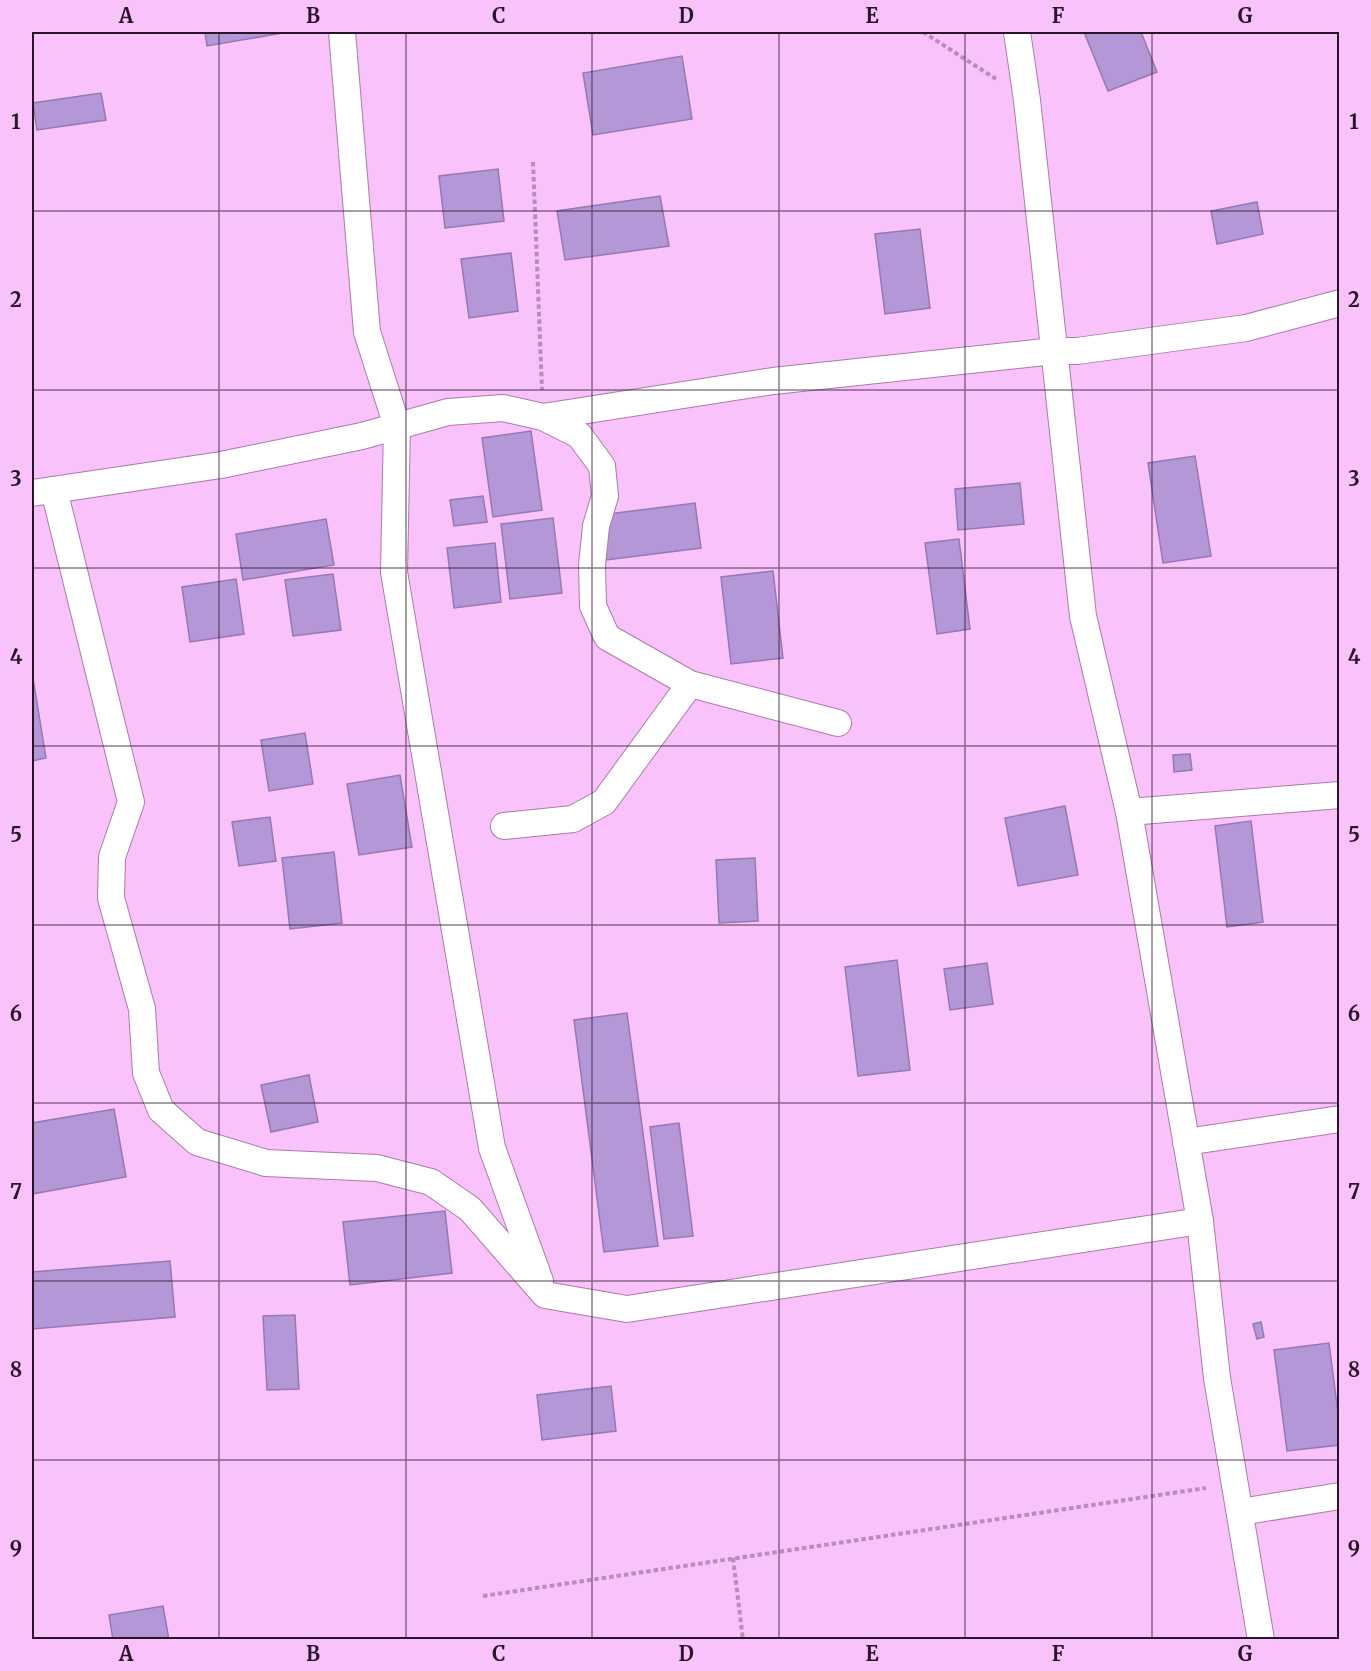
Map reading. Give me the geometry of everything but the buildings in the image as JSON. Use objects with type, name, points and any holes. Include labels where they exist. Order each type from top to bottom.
[{"type":"street","points":[[342,32],[367,332],[397,426],[394,572],[492,1148],[545,1295]]},
{"type":"street","points":[[1017,32],[1083,616],[1129,812],[1200,1221],[1217,1378],[1261,1640]]},
{"type":"street","points":[[543,417],[773,381],[1054,351],[1077,351],[1246,328],[1340,303]]},
{"type":"street","points":[[838,723],[690,684],[607,637],[593,606],[592,565],[596,526],[605,496],[602,466],[579,435],[543,417],[503,408],[448,412],[362,436],[221,465],[43,492],[131,802],[112,856],[111,898],[142,1009],[146,1073],[160,1110],[197,1142],[266,1163],[377,1168],[431,1182],[470,1209],[545,1295],[627,1309],[1200,1221]]},
{"type":"street","points":[[504,826],[573,819],[604,802],[690,684]]},
{"type":"street","points":[[1129,812],[1340,795]]},
{"type":"street","points":[[1186,1142],[1340,1119]]},
{"type":"street","points":[[1240,1512],[1340,1496]]},
{"type":"path","points":[[923,32],[1026,100]]},
{"type":"path","points":[[533,162],[543,417]]},
{"type":"path","points":[[483,1596],[1234,1484]]},
{"type":"path","points":[[733,1558],[743,1640]]}]
